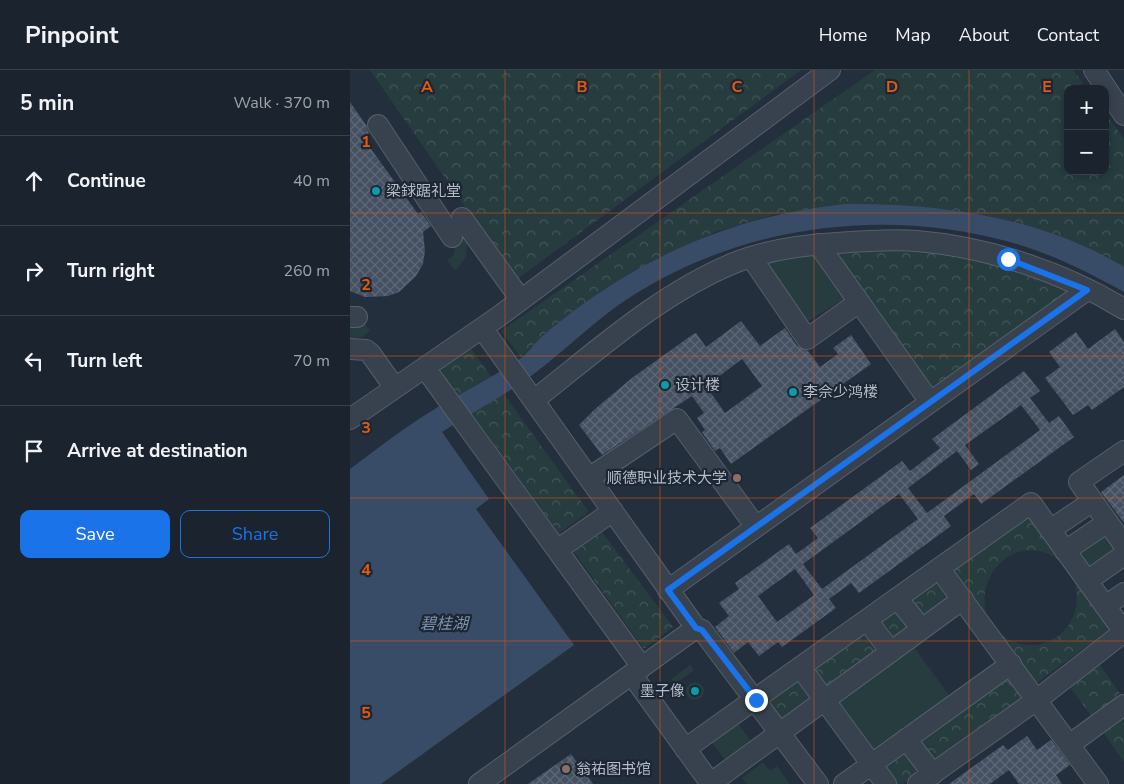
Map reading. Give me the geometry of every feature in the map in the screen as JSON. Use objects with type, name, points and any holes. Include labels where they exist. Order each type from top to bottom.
[{"type":"street","points":[[350,419],[521,300],[830,70]]},
{"type":"street","points":[[1094,70],[1118,94],[1124,115]]},
{"type":"street","points":[[378,125],[450,244],[475,235]]},
{"type":"street","points":[[462,218],[521,300]]},
{"type":"street","points":[[534,400],[666,299],[702,279],[752,257],[818,244],[871,240],[916,241],[963,248],[1008,259],[1087,290],[1124,310]]},
{"type":"street","points":[[818,244],[930,402]]},
{"type":"street","points":[[752,257],[807,339],[859,302]]},
{"type":"street","points":[[668,590],[1087,290]]},
{"type":"street","points":[[482,328],[668,590],[696,628],[702,630],[818,784]]},
{"type":"street","points":[[350,349],[366,350],[370,353],[396,388]]},
{"type":"street","points":[[425,368],[557,550],[637,671],[685,749],[711,784],[962,600]]},
{"type":"street","points":[[589,478],[677,419],[756,527]]},
{"type":"street","points":[[1124,451],[1079,482],[1124,545]]},
{"type":"street","points":[[1050,530],[1092,501]]},
{"type":"street","points":[[685,749],[1031,503],[1124,632],[1038,699],[925,779],[906,739]]},
{"type":"street","points":[[557,550],[613,512]]},
{"type":"street","points":[[1065,551],[1108,522]]},
{"type":"street","points":[[1087,581],[1124,555]]},
{"type":"street","points":[[940,568],[962,600],[1038,699],[1098,784]]},
{"type":"street","points":[[1105,606],[1124,593]]},
{"type":"street","points":[[898,598],[922,629]]},
{"type":"street","points":[[867,620],[891,652]]},
{"type":"street","points":[[479,784],[696,628]]},
{"type":"street","points":[[844,784],[1010,664]]},
{"type":"street","points":[[800,668],[886,784]]},
{"type":"street","points":[[1069,744],[1124,705]]},
{"type":"green space","points":[[370,70],[801,70],[516,280]]},
{"type":"green space","points":[[875,70],[1073,70],[1084,85],[1064,85],[1064,175],[1109,175],[1109,118],[1124,139],[1124,267],[1080,245],[1046,232],[998,219],[779,213],[715,232],[666,254],[619,281],[573,312],[545,334],[521,357],[501,331]]},
{"type":"green space","points":[[464,237],[467,240],[466,257],[455,271],[447,260],[453,256],[458,241]]},
{"type":"green space","points":[[890,247],[960,253],[1067,287],[1068,292],[931,388],[838,256],[841,250]]},
{"type":"green space","points":[[811,249],[847,297],[807,322],[764,258]]},
{"type":"green space","points":[[364,322],[370,331],[362,337],[350,338],[350,326]]},
{"type":"green space","points":[[469,346],[589,512],[559,533],[439,368]]},
{"type":"green space","points":[[1031,511],[1066,558],[1061,562],[1047,553],[1032,550],[1018,552],[1006,559],[995,569],[988,582],[985,597],[986,613],[980,617],[947,571]]},
{"type":"green space","points":[[602,532],[673,627],[644,649],[574,552]]},
{"type":"green space","points":[[1103,533],[1116,552],[1090,571],[1076,552]]},
{"type":"green space","points":[[938,579],[955,600],[924,620],[909,599]]},
{"type":"green space","points":[[1081,579],[1115,626],[1031,687],[997,640],[1003,636],[1018,643],[1032,645],[1046,643],[1058,636],[1068,626],[1074,614],[1077,599],[1075,583]]},
{"type":"green space","points":[[897,607],[914,629],[893,643],[877,620]]},
{"type":"green space","points":[[866,633],[884,654],[831,691],[815,669]]},
{"type":"green space","points":[[911,643],[951,698],[873,753],[833,699]]},
{"type":"green space","points":[[1097,661],[1121,695],[1091,716],[1067,683]]},
{"type":"green space","points":[[690,665],[694,670],[675,684],[671,679]]},
{"type":"green space","points":[[1010,673],[1027,696],[932,763],[917,741]]},
{"type":"green space","points":[[802,677],[818,699],[782,725],[765,703]]},
{"type":"green space","points":[[695,682],[701,685],[704,691],[701,697],[695,700],[689,697],[686,691],[689,685]]},
{"type":"green space","points":[[1124,717],[1124,762],[1103,732]]},
{"type":"green space","points":[[737,722],[753,744],[727,763],[711,741]]},
{"type":"green space","points":[[906,747],[924,771],[902,784],[895,784],[880,765]]},
{"type":"green space","points":[[763,762],[770,771],[777,766],[790,784],[747,784],[742,778]]},
{"type":"water","name":"碧桂湖","points":[[845,204],[917,206],[953,210],[989,216],[1059,236],[1092,250],[1124,267],[1124,292],[1068,264],[1010,242],[962,231],[913,226],[864,225],[815,229],[767,238],[720,253],[675,272],[632,296],[524,381],[442,432],[489,499],[476,509],[574,645],[381,784],[350,784],[350,469],[399,432],[521,358],[551,328],[635,271],[700,239],[735,227],[807,209]]},
{"type":"building","name":"梁銶踞礼堂","points":[[350,102],[366,125],[369,133],[363,138],[418,214],[421,212],[431,226],[423,232],[425,251],[423,264],[416,276],[399,292],[388,296],[365,297],[350,291]]},
{"type":"building","points":[[741,321],[760,346],[785,328],[797,346],[808,351],[820,367],[838,354],[833,348],[851,335],[871,364],[731,464],[720,448],[715,451],[702,432],[705,430],[697,418],[704,413],[692,396],[602,455],[579,425],[632,378],[692,335],[696,333],[706,347]],"holes":[[[742,359],[762,386],[725,413],[706,386]]]},
{"type":"building","points":[[1115,329],[1124,342],[1124,387],[1092,410],[1088,405],[1073,415],[1045,378],[1060,367],[1049,352],[1076,332],[1088,349]]},
{"type":"building","points":[[1024,371],[1040,391],[1030,398],[1049,423],[1059,416],[1074,437],[981,504],[974,494],[944,516],[951,526],[859,593],[851,583],[829,599],[836,608],[782,647],[778,642],[759,656],[748,642],[734,653],[715,627],[729,616],[719,603],[739,589],[735,583],[789,544],[796,554],[818,538],[810,528],[902,461],[910,471],[940,448],[932,439]],"holes":[[[1021,405],[1040,430],[927,513],[908,488],[957,451],[971,470],[979,464],[965,445]],[[899,494],[918,519],[822,589],[803,564]],[[795,569],[814,595],[777,622],[758,596]]]},
{"type":"building","points":[[1124,475],[1124,523],[1101,492]]},
{"type":"building","points":[[1027,736],[1037,750],[1051,740],[1070,765],[1056,775],[1062,784],[1019,784],[1009,770],[990,784],[949,784],[1003,745],[1008,750]]},
{"type":"building","name":"翁祐图书馆","points":[[571,754],[593,784],[528,784]]},
{"type":"place","name":"梁銶踞礼堂","points":[[376,191]]},
{"type":"place","name":"设计楼","points":[[665,385]]},
{"type":"place","name":"李佘少鸿楼","points":[[793,392]]},
{"type":"place","name":"顺德职业技术大学","points":[[737,478]]},
{"type":"place","name":"墨子像","points":[[695,691]]},
{"type":"place","name":"翁祐图书馆","points":[[566,769]]},
{"type":"route","points":[[756,700],[702,630],[696,628],[668,590],[1087,290],[1082,286],[1008,259]]}]
